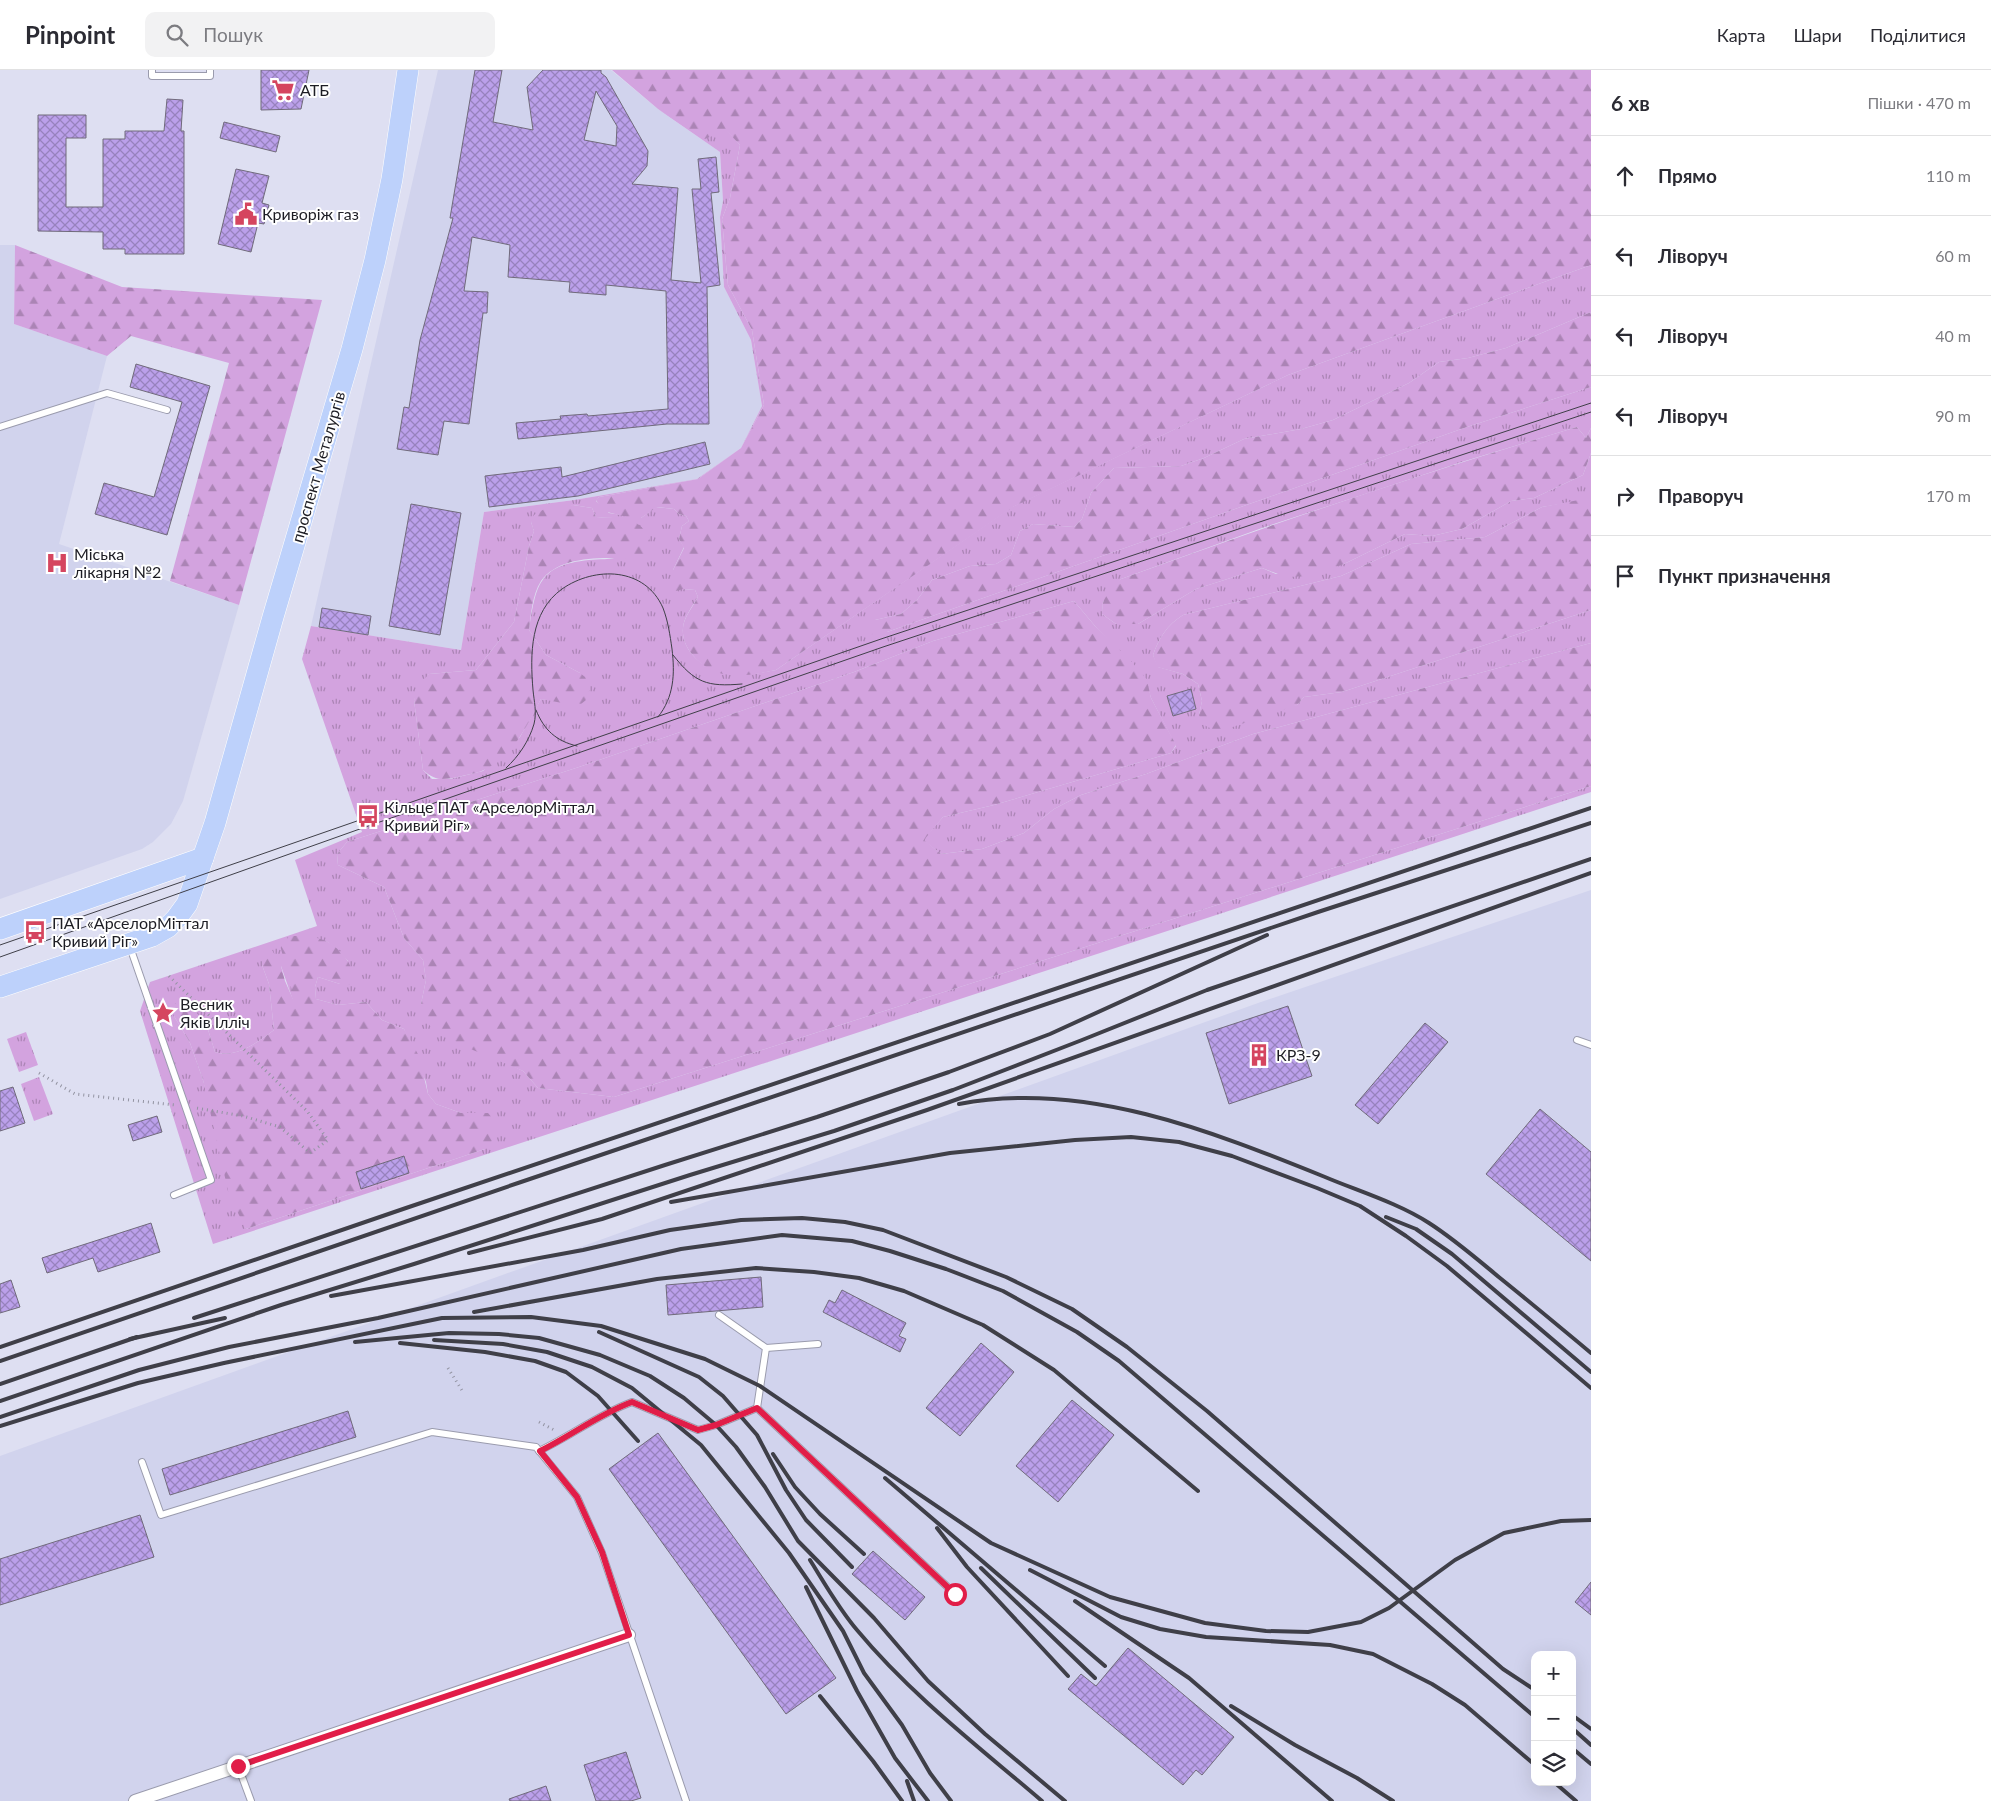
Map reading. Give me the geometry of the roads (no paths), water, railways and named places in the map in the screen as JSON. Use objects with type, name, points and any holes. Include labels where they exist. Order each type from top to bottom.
[{"type":"main road","name":"проспект Металургів","points":[[0,988],[129,944],[160,931],[176,919],[187,904],[215,823],[376,260],[392,179],[408,70]]},
{"type":"main road","points":[[0,929],[203,858]]},
{"type":"street","points":[[135,1801],[629,1635]]},
{"type":"lane","points":[[152,70],[152,76],[210,76],[210,70]]},
{"type":"lane","points":[[0,427],[107,393],[167,410]]},
{"type":"lane","points":[[129,944],[211,1180],[174,1195]]},
{"type":"lane","points":[[1577,1040],[1591,1045]]},
{"type":"lane","points":[[720,1315],[766,1348],[818,1344]]},
{"type":"lane","points":[[757,1408],[766,1348]]},
{"type":"lane","points":[[540,1451],[565,1439],[610,1410],[632,1402],[698,1430],[716,1425],[757,1408]]},
{"type":"lane","points":[[757,1408],[955,1594]]},
{"type":"lane","points":[[142,1462],[161,1515],[432,1432],[536,1447],[577,1497],[602,1552],[686,1801]]},
{"type":"lane","points":[[238,1766],[251,1801]]},
{"type":"tram line","points":[[0,945],[881,639],[1591,403]]},
{"type":"tram line","points":[[0,957],[371,825],[883,647],[1591,412]]},
{"type":"tram line","points":[[506,768],[523,748],[535,720],[532,648],[538,622],[551,598],[562,589],[589,577],[604,574],[632,578],[644,584],[655,594],[663,608],[668,623],[673,658],[673,676],[670,693],[658,717]]},
{"type":"tram line","points":[[673,655],[688,672],[703,681],[720,685],[742,684]]},
{"type":"tram line","points":[[536,710],[552,734],[563,741],[577,746]]},
{"type":"railway","points":[[0,1347],[1591,808]]},
{"type":"railway","points":[[0,1361],[1318,912],[1591,823]]},
{"type":"railway","points":[[0,1401],[281,1305],[834,1131],[953,1090],[1207,990],[1591,859]]},
{"type":"railway","points":[[469,1253],[602,1219],[927,1110],[1591,873]]},
{"type":"railway","points":[[194,1318],[817,1117],[949,1072],[1050,1034],[1267,935]]},
{"type":"railway","points":[[959,1104],[1006,1098],[1053,1099],[1100,1104],[1192,1127],[1282,1160],[1391,1203],[1429,1223],[1465,1249],[1591,1353]]},
{"type":"railway","points":[[671,1202],[950,1153],[1075,1140],[1131,1137],[1179,1142],[1232,1156],[1360,1206],[1447,1266],[1591,1388]]},
{"type":"railway","points":[[1386,1217],[1416,1229],[1452,1254],[1591,1372]]},
{"type":"railway","points":[[331,1296],[583,1250],[670,1230],[741,1220],[802,1218],[845,1222],[883,1230],[1006,1277],[1072,1309],[1127,1347],[1207,1411],[1503,1669],[1531,1687]]},
{"type":"railway","points":[[0,1417],[139,1370],[229,1347],[378,1318],[681,1249],[782,1235],[852,1241],[946,1269],[1003,1291],[1077,1332],[1119,1361],[1531,1714]]},
{"type":"railway","points":[[474,1312],[657,1279],[756,1268],[814,1272],[859,1278],[904,1291],[983,1325],[1054,1370],[1198,1491]]},
{"type":"railway","points":[[0,1426],[138,1383],[224,1363],[442,1318],[531,1317],[601,1326],[705,1359],[760,1386],[991,1543],[1110,1597],[1205,1623],[1266,1631],[1308,1632],[1361,1622],[1389,1608],[1455,1560],[1504,1533],[1561,1521],[1591,1520]]},
{"type":"railway","points":[[130,1339],[225,1318]]},
{"type":"railway","points":[[599,1332],[699,1377],[723,1396],[757,1435],[786,1490],[806,1520],[852,1567]]},
{"type":"railway","points":[[355,1342],[449,1333],[499,1334],[539,1338],[600,1355],[650,1376],[684,1398],[716,1425],[736,1447],[765,1487],[798,1541],[874,1618],[928,1681],[985,1734],[1065,1801]]},
{"type":"railway","points":[[0,1384],[137,1337]]},
{"type":"railway","points":[[434,1340],[503,1344],[547,1352],[592,1367],[632,1388],[701,1445],[789,1553],[843,1631],[864,1673],[902,1725],[930,1773],[951,1801]]},
{"type":"railway","points":[[400,1343],[485,1352],[535,1361],[566,1372],[598,1396],[638,1441]]},
{"type":"railway","points":[[773,1454],[795,1487],[820,1514],[864,1554]]},
{"type":"railway","points":[[885,1478],[1105,1666]]},
{"type":"railway","points":[[937,1528],[967,1567],[1068,1676]]},
{"type":"railway","points":[[810,1560],[844,1614],[900,1677],[946,1720],[1042,1801]]},
{"type":"railway","points":[[981,1568],[1095,1678]]},
{"type":"railway","points":[[1030,1570],[1121,1617],[1160,1629],[1206,1637],[1330,1645],[1373,1654],[1432,1684],[1465,1705],[1531,1762]]},
{"type":"railway","points":[[806,1587],[857,1691],[895,1758],[928,1801]]},
{"type":"railway","points":[[1075,1601],[1189,1678],[1332,1801]]},
{"type":"railway","points":[[820,1696],[873,1761],[902,1801]]},
{"type":"railway","points":[[1231,1706],[1295,1745],[1357,1778],[1393,1801]]},
{"type":"railway","points":[[1576,1718],[1591,1729]]},
{"type":"railway","points":[[1576,1732],[1591,1745]]},
{"type":"railway","points":[[1576,1751],[1591,1764]]},
{"type":"railway","points":[[907,1781],[914,1801]]},
{"type":"railway","points":[[1559,1786],[1576,1801]]},
{"type":"place","name":"АТБ","points":[[283,90]]},
{"type":"place","name":"Криворіж газ","points":[[246,214]]},
{"type":"place","name":"Міська лікарня №2","points":[[57,563]]},
{"type":"place","name":"Кільце ПАТ «АрселорМіттал Кривий Ріг»","points":[[368,816]]},
{"type":"place","name":"ПАТ «АрселорМіттал Кривий Ріг»","points":[[35,932]]},
{"type":"place","name":"Весник Яків Ілліч","points":[[163,1013]]},
{"type":"place","name":"КРЗ-9","points":[[1259,1055]]}]
